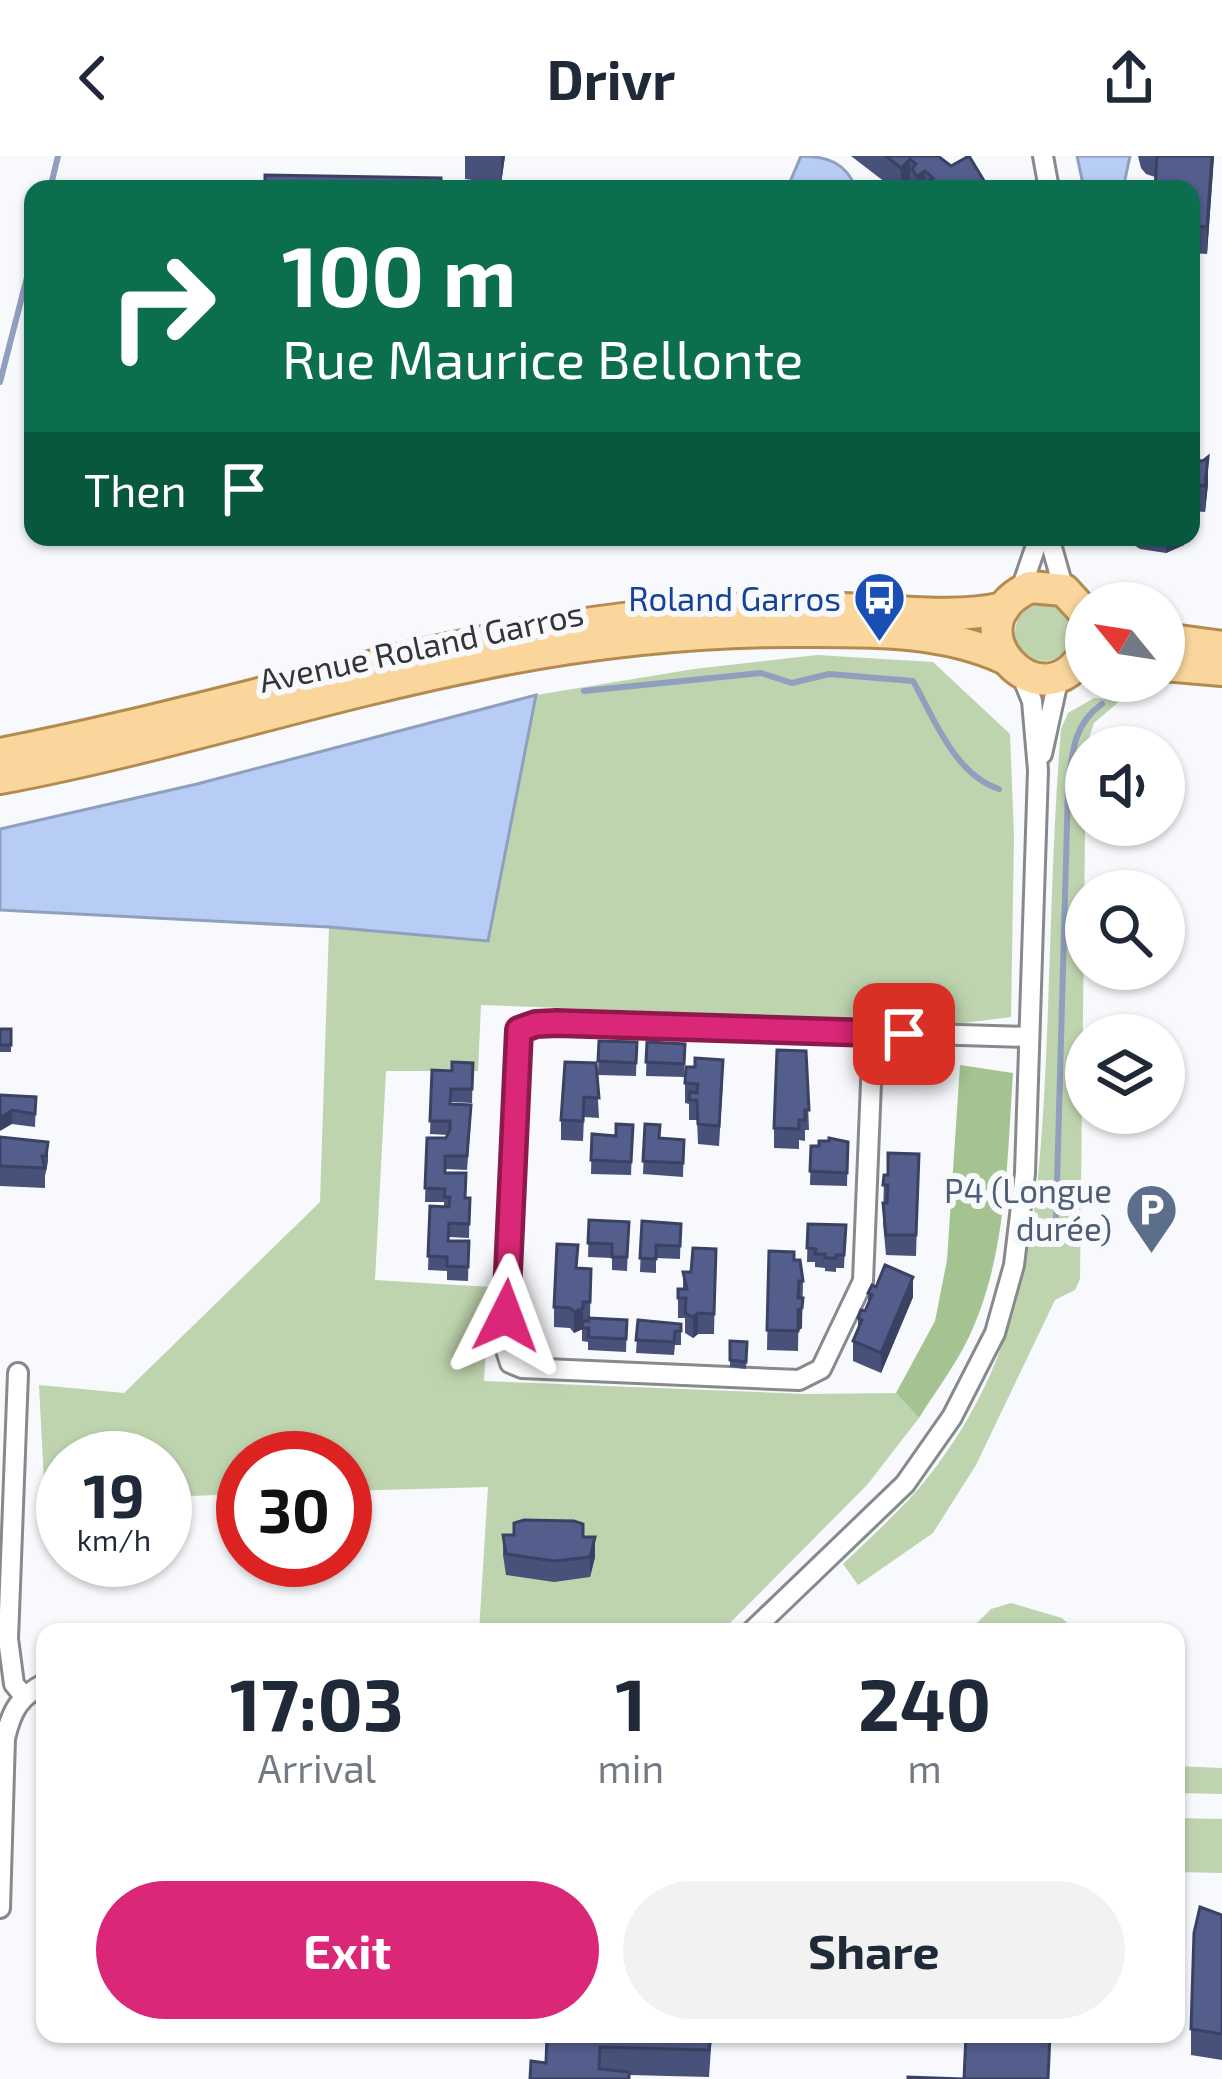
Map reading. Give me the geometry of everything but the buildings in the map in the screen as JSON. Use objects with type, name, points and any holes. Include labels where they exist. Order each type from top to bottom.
[{"type":"main road","name":"Avenue Roland Garros","points":[[0,754],[76,740],[394,660],[558,628],[758,607],[968,616],[1042,586],[1064,590]]},
{"type":"main road","points":[[1012,600],[997,633],[1013,666]]},
{"type":"main road","name":"Avenue Roland Garros","points":[[0,778],[79,763],[481,664],[667,636],[745,630],[889,633],[966,642],[1047,679],[1065,670]]},
{"type":"main road","points":[[1185,642],[1222,647]]},
{"type":"main road","points":[[1185,667],[1222,670]]},
{"type":"street","points":[[1012,600],[1035,546]]},
{"type":"street","points":[[1052,546],[1064,590]]},
{"type":"street","points":[[760,1623],[905,1484],[952,1417],[994,1333],[1015,1265],[1024,1173],[1038,770],[1032,701],[1013,666]]},
{"type":"street","points":[[1038,770],[1065,695]]},
{"type":"street","points":[[873,1034],[863,1281],[821,1369],[799,1380],[522,1368],[510,1363],[504,1344],[519,1030],[557,1023],[1029,1037]]},
{"type":"street","points":[[18,1373],[8,1640],[14,1684],[23,1695]]},
{"type":"street","points":[[0,1908],[5,1738],[11,1714],[23,1695],[36,1688]]},
{"type":"green space","points":[[1033,605],[1055,605],[1065,611],[1065,653],[1055,659],[1033,659],[1017,643],[1017,621]]},
{"type":"green space","points":[[817,655],[933,662],[1010,734],[1014,836],[1011,1017],[964,1023],[481,1005],[478,1071],[386,1071],[375,1280],[490,1287],[484,1381],[805,1394],[896,1393],[919,1418],[867,1485],[730,1623],[480,1623],[488,1487],[372,1490],[372,1431],[216,1431],[216,1495],[192,1496],[192,1431],[41,1431],[39,1385],[124,1393],[320,1202],[329,927],[488,941],[536,695]]},
{"type":"green space","points":[[1087,702],[1119,702],[1093,726],[1065,726],[1065,846],[1085,846],[1085,870],[1065,870],[1065,990],[1083,990],[1083,1014],[1065,1014],[1065,1134],[1082,1134],[1080,1279],[1075,1290],[1055,1300],[976,1465],[933,1533],[858,1585],[843,1564],[922,1484],[964,1424],[990,1375],[1023,1274],[1039,1168],[1061,729],[1068,713]]},
{"type":"green space","points":[[960,1065],[1013,1073],[1003,1209],[981,1308],[963,1349],[919,1418],[896,1393],[935,1321],[947,1260]]},
{"type":"green space","points":[[1011,1603],[1067,1623],[977,1623],[991,1609]]},
{"type":"green space","points":[[1185,1766],[1222,1768],[1222,1794],[1185,1793]]},
{"type":"green space","points":[[1185,1818],[1222,1819],[1222,1873],[1185,1872]]},
{"type":"water","points":[[801,156],[835,163],[851,180],[791,180]]},
{"type":"water","points":[[1077,156],[1130,156],[1125,180],[1082,180]]},
{"type":"water","points":[[536,695],[488,941],[329,927],[0,910],[0,829],[197,784]]},
{"type":"waterway","points":[[52,180],[58,156]]},
{"type":"waterway","points":[[0,382],[24,289]]},
{"type":"waterway","points":[[584,691],[761,673],[792,683],[829,674],[913,681],[958,758],[999,789]]},
{"type":"waterway","points":[[1056,1219],[1068,789],[1079,731],[1102,704]]},
{"type":"place","name":"Roland Garros","points":[[880,644]]},
{"type":"place","name":"P4 (Longue durée)","points":[[1151,1255]]},
{"type":"route","points":[[506,1316],[519,1030],[557,1023],[904,1034]]}]
